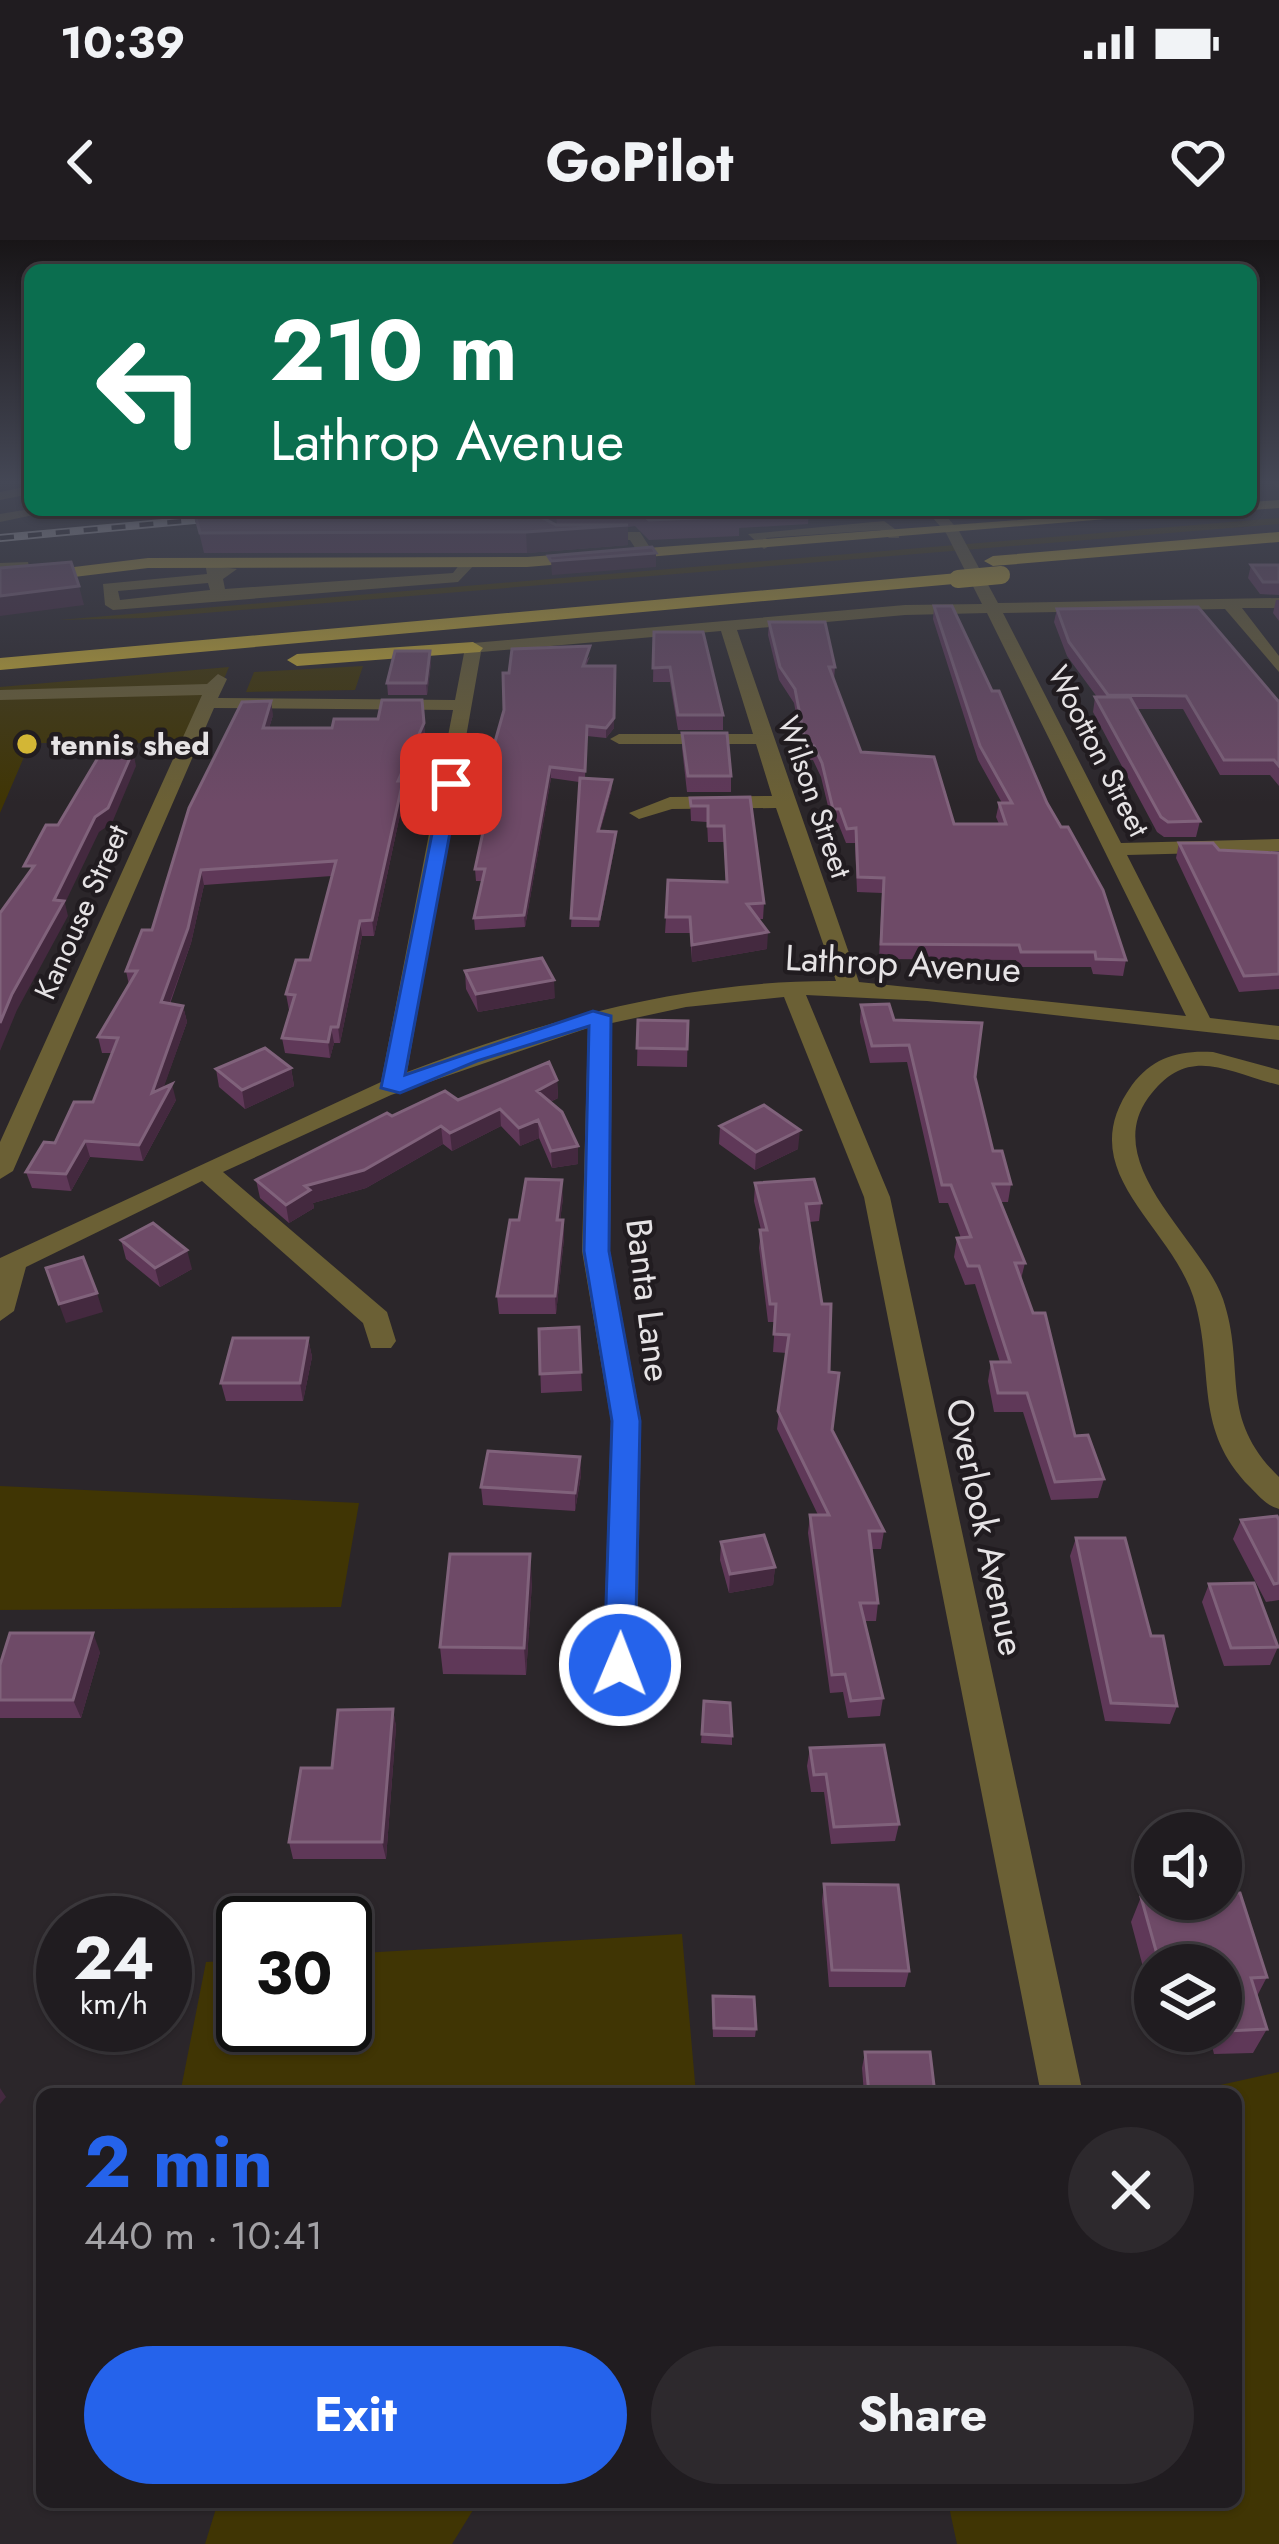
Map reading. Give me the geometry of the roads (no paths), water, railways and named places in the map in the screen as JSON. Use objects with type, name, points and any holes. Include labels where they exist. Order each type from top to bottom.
[{"type":"highway","points":[[0,648],[759,588]]},
{"type":"highway","points":[[0,664],[793,588]]},
{"type":"highway","points":[[0,674],[473,648]]},
{"type":"street","points":[[110,588],[113,605],[178,588]]},
{"type":"street","name":"Wootton Street","points":[[982,588],[1198,1024],[1201,1055]]},
{"type":"street","points":[[392,1088],[473,648],[727,624],[992,607],[1279,603]]},
{"type":"street","points":[[1230,604],[1279,667]]},
{"type":"street","name":"Wilson Street","points":[[727,624],[783,802],[850,988]]},
{"type":"street","points":[[0,695],[213,691],[465,705]]},
{"type":"street","name":"Kanouse Street","points":[[0,1171],[213,691]]},
{"type":"street","points":[[619,739],[763,739]]},
{"type":"street","points":[[639,813],[670,803],[783,802]]},
{"type":"street","points":[[1114,848],[1279,845]]},
{"type":"street","name":"Lathrop Avenue","points":[[7,1266],[469,1056],[600,1016],[675,1001],[850,988],[1279,1034]]},
{"type":"street","name":"Overlook Avenue","points":[[792,989],[877,1197],[1061,2088]]},
{"type":"street","name":"Banta Lane","points":[[600,1016],[596,1251],[626,1421],[620,1665]]},
{"type":"street","points":[[1279,1078],[1201,1055],[1158,1070],[1132,1097],[1118,1128],[1121,1159],[1186,1250],[1209,1299],[1233,1444],[1279,1497]]},
{"type":"street","points":[[207,1172],[377,1318],[381,1341]]},
{"type":"street","points":[[0,1311],[7,1266]]},
{"type":"place","name":"tennis shed","points":[[27,744]]}]
